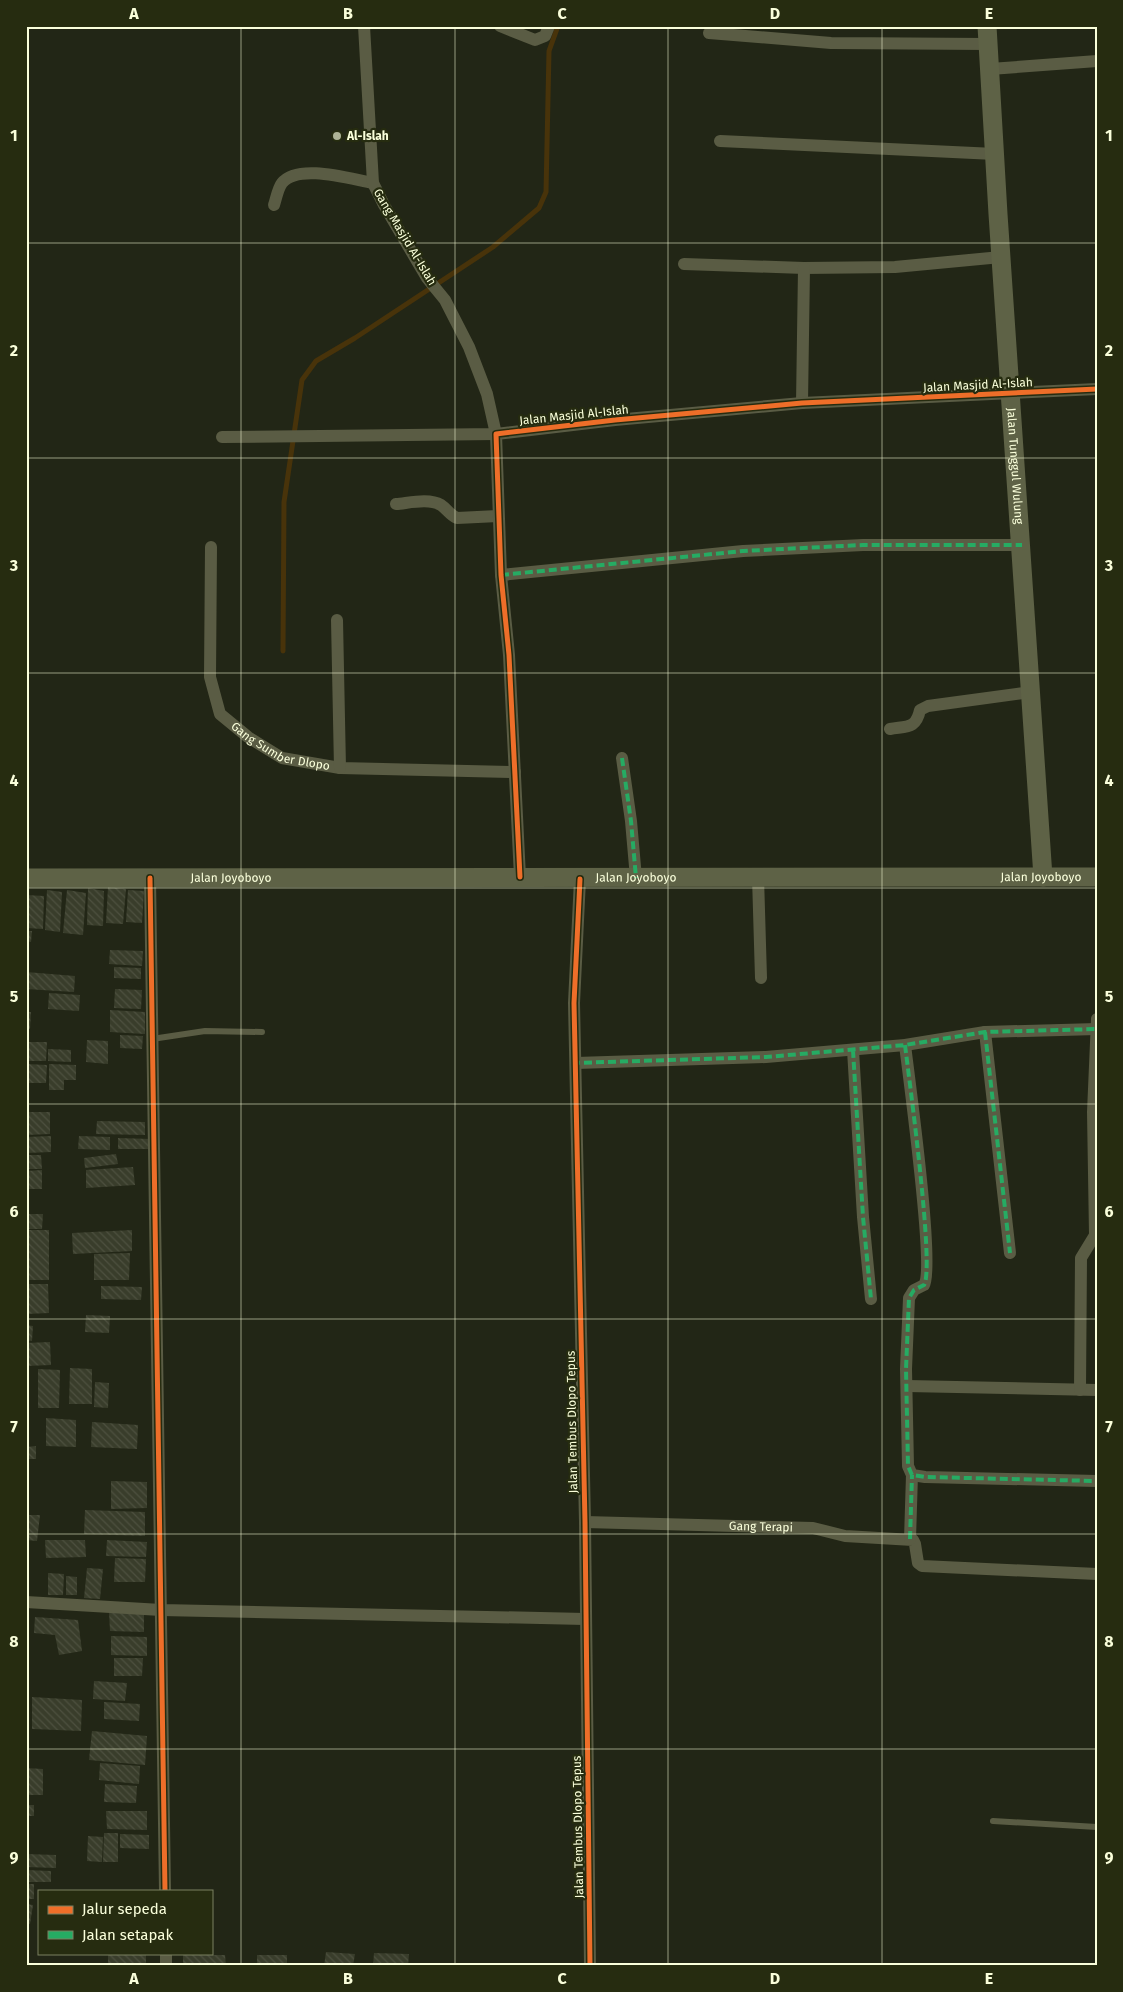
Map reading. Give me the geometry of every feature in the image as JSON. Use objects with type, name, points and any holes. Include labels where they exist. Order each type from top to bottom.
[{"type":"main road","name":"Jalan Tunggul Wulung","points":[[988,35],[1001,257],[1012,393],[1044,877]]},
{"type":"main road","name":"Jalan Joyoboyo","points":[[26,878],[520,877],[580,879],[1097,877]]},
{"type":"street","name":"Gang Masjid Al-Islah","points":[[364,26],[373,182],[384,205],[427,278],[445,300],[469,347],[487,394],[496,434]]},
{"type":"street","points":[[500,26],[535,40],[545,36],[549,26]]},
{"type":"street","points":[[709,33],[831,44],[988,35]]},
{"type":"street","points":[[990,69],[1097,61]]},
{"type":"street","points":[[720,141],[995,154]]},
{"type":"street","points":[[274,205],[281,184],[293,174],[310,173],[373,182]]},
{"type":"street","points":[[684,264],[804,268],[895,267],[1001,257]]},
{"type":"street","points":[[802,403],[804,268]]},
{"type":"street","name":"Jalan Masjid Al-Islah","points":[[222,437],[496,434],[615,420],[802,403],[1097,389]]},
{"type":"street","points":[[496,434],[501,575],[509,655],[520,877]]},
{"type":"street","points":[[396,504],[434,502],[451,516],[457,518],[498,516]]},
{"type":"street","points":[[501,575],[743,551],[863,545],[1022,545]]},
{"type":"street","name":"Gang Sumber Dlopo","points":[[211,546],[210,677],[220,714],[248,737],[282,758],[340,768],[515,772]]},
{"type":"street","points":[[336,620],[340,768]]},
{"type":"street","points":[[890,728],[914,724],[918,721],[920,710],[928,706],[1031,692]]},
{"type":"street","points":[[622,758],[631,821],[636,878]]},
{"type":"street","points":[[758,877],[761,978]]},
{"type":"street","points":[[150,878],[165,1890]]},
{"type":"street","name":"Jalan Tembus Dlopo Tepus","points":[[580,879],[574,1003],[585,1522],[590,1966]]},
{"type":"street","points":[[1080,1390],[1081,1258],[1096,1235],[1095,1112],[1097,1019]]},
{"type":"street","points":[[576,1063],[766,1057],[905,1045],[986,1032],[1096,1029]]},
{"type":"street","points":[[986,1032],[1010,1253]]},
{"type":"street","points":[[905,1045],[926,1238],[928,1277],[924,1285],[914,1290],[908,1298],[906,1369],[908,1466],[912,1475],[910,1539],[916,1544],[918,1562],[922,1566],[1097,1574]]},
{"type":"street","points":[[853,1050],[863,1217],[871,1299]]},
{"type":"street","points":[[907,1386],[1097,1390]]},
{"type":"street","points":[[912,1475],[925,1477],[1097,1481]]},
{"type":"street","name":"Gang Terapi","points":[[585,1522],[806,1528],[845,1536],[910,1539]]},
{"type":"street","points":[[26,1602],[161,1610],[585,1618]]},
{"type":"lane","points":[[152,1039],[205,1031],[262,1032]]},
{"type":"lane","points":[[993,1821],[1097,1827]]},
{"type":"building","points":[[108,887],[126,889],[123,924],[106,923]]},
{"type":"building","points":[[88,888],[104,891],[103,926],[87,925]]},
{"type":"building","points":[[47,890],[62,892],[60,932],[45,930]]},
{"type":"building","points":[[67,890],[86,893],[83,935],[63,933]]},
{"type":"building","points":[[128,890],[144,891],[142,923],[126,922]]},
{"type":"building","points":[[26,895],[44,896],[43,929],[26,928]]},
{"type":"building","points":[[26,931],[32,931],[31,942],[26,941]]},
{"type":"building","points":[[110,950],[143,951],[142,966],[109,964]]},
{"type":"building","points":[[114,967],[141,968],[141,979],[114,978]]},
{"type":"building","points":[[26,972],[75,976],[74,992],[26,989]]},
{"type":"building","points":[[115,989],[142,990],[141,1009],[114,1008]]},
{"type":"building","points":[[49,993],[80,995],[79,1011],[48,1009]]},
{"type":"building","points":[[110,1010],[145,1012],[145,1034],[110,1032]]},
{"type":"building","points":[[26,1012],[31,1012],[30,1029],[26,1029]]},
{"type":"building","points":[[120,1035],[143,1036],[142,1049],[120,1048]]},
{"type":"building","points":[[87,1040],[108,1041],[108,1064],[86,1062]]},
{"type":"building","points":[[26,1042],[47,1042],[46,1061],[26,1061]]},
{"type":"building","points":[[48,1049],[71,1050],[71,1062],[48,1061]]},
{"type":"building","points":[[26,1064],[47,1065],[46,1083],[26,1083]]},
{"type":"building","points":[[49,1064],[76,1065],[76,1080],[64,1080],[64,1090],[49,1090]]},
{"type":"building","points":[[26,1112],[50,1112],[50,1134],[26,1135]]},
{"type":"building","points":[[97,1121],[145,1122],[145,1135],[96,1134]]},
{"type":"building","points":[[51,1136],[51,1152],[26,1153],[26,1137]]},
{"type":"building","points":[[79,1136],[110,1137],[110,1150],[78,1149]]},
{"type":"building","points":[[118,1138],[151,1139],[151,1149],[118,1149]]},
{"type":"building","points":[[116,1154],[118,1164],[85,1168],[84,1158]]},
{"type":"building","points":[[26,1155],[41,1155],[42,1169],[26,1169]]},
{"type":"building","points":[[133,1167],[135,1185],[86,1188],[86,1170]]},
{"type":"building","points":[[42,1170],[42,1189],[26,1189],[26,1171]]},
{"type":"building","points":[[26,1214],[43,1214],[42,1229],[26,1229]]},
{"type":"building","points":[[26,1230],[49,1230],[49,1280],[26,1280]]},
{"type":"building","points":[[132,1230],[132,1251],[73,1254],[72,1233]]},
{"type":"building","points":[[130,1253],[129,1280],[94,1280],[94,1254]]},
{"type":"building","points":[[26,1284],[48,1284],[49,1313],[26,1314]]},
{"type":"building","points":[[101,1286],[142,1287],[141,1300],[101,1299]]},
{"type":"building","points":[[86,1315],[110,1316],[109,1333],[85,1332]]},
{"type":"building","points":[[26,1325],[33,1326],[32,1341],[26,1340]]},
{"type":"building","points":[[50,1342],[51,1365],[26,1366],[26,1343]]},
{"type":"building","points":[[70,1368],[92,1369],[92,1404],[69,1404]]},
{"type":"building","points":[[38,1369],[60,1370],[59,1408],[38,1408]]},
{"type":"building","points":[[95,1382],[109,1383],[108,1408],[94,1407]]},
{"type":"building","points":[[46,1418],[76,1420],[76,1447],[46,1446]]},
{"type":"building","points":[[92,1422],[138,1425],[137,1449],[91,1447]]},
{"type":"building","points":[[36,1446],[36,1459],[26,1459],[26,1447]]},
{"type":"building","points":[[111,1481],[147,1482],[147,1508],[111,1509]]},
{"type":"building","points":[[85,1510],[145,1512],[145,1536],[84,1534]]},
{"type":"building","points":[[26,1515],[40,1515],[37,1541],[26,1540]]},
{"type":"building","points":[[45,1540],[85,1540],[86,1557],[46,1558]]},
{"type":"building","points":[[107,1540],[147,1542],[146,1557],[106,1556]]},
{"type":"building","points":[[115,1558],[146,1559],[145,1582],[114,1582]]},
{"type":"building","points":[[87,1568],[103,1569],[100,1599],[84,1598]]},
{"type":"building","points":[[48,1573],[64,1574],[63,1595],[48,1595]]},
{"type":"building","points":[[66,1576],[77,1577],[77,1595],[66,1595]]},
{"type":"building","points":[[109,1612],[144,1613],[144,1632],[110,1631]]},
{"type":"building","points":[[35,1617],[78,1620],[82,1651],[59,1655],[55,1635],[34,1633]]},
{"type":"building","points":[[111,1636],[147,1637],[147,1656],[111,1655]]},
{"type":"building","points":[[114,1658],[143,1658],[142,1676],[114,1676]]},
{"type":"building","points":[[94,1681],[127,1683],[125,1701],[93,1699]]},
{"type":"building","points":[[32,1697],[82,1700],[81,1731],[32,1729]]},
{"type":"building","points":[[104,1702],[140,1704],[139,1721],[104,1719]]},
{"type":"building","points":[[92,1731],[147,1736],[145,1765],[89,1760]]},
{"type":"building","points":[[100,1763],[140,1766],[139,1784],[99,1780]]},
{"type":"building","points":[[26,1768],[43,1769],[43,1795],[26,1795]]},
{"type":"building","points":[[105,1784],[137,1786],[136,1803],[104,1802]]},
{"type":"building","points":[[26,1805],[34,1805],[34,1816],[26,1816]]},
{"type":"building","points":[[106,1811],[147,1811],[147,1830],[107,1829]]},
{"type":"building","points":[[104,1833],[118,1833],[118,1862],[103,1862]]},
{"type":"building","points":[[120,1834],[149,1835],[149,1849],[120,1848]]},
{"type":"building","points":[[88,1836],[103,1837],[102,1862],[87,1861]]},
{"type":"building","points":[[26,1854],[56,1855],[56,1868],[26,1867]]},
{"type":"building","points":[[26,1870],[51,1871],[51,1882],[26,1882]]},
{"type":"building","points":[[26,1884],[34,1884],[34,1899],[26,1899]]},
{"type":"building","points":[[26,1904],[33,1905],[30,1924],[26,1923]]},
{"type":"building","points":[[326,1952],[355,1954],[353,1966],[324,1966]]},
{"type":"building","points":[[374,1953],[409,1954],[408,1966],[373,1966]]},
{"type":"building","points":[[108,1954],[146,1954],[146,1966],[108,1966]]},
{"type":"building","points":[[183,1955],[225,1955],[226,1966],[183,1966]]},
{"type":"building","points":[[257,1955],[287,1955],[287,1966],[257,1966]]},
{"type":"waterway","points":[[283,651],[284,502],[302,380],[316,361],[355,338],[493,247],[539,208],[546,192],[549,51],[558,26]]},
{"type":"marked path","points":[[501,575],[743,551],[863,545],[1022,545]]},
{"type":"marked path","points":[[622,758],[631,821],[636,878]]},
{"type":"marked path","points":[[576,1059],[576,1063],[766,1057],[905,1045],[985,1032],[1097,1029]]},
{"type":"marked path","points":[[985,1032],[1010,1253]]},
{"type":"marked path","points":[[905,1045],[924,1211],[927,1271],[924,1285],[914,1290],[909,1298],[906,1369],[908,1466],[912,1475],[925,1477],[1097,1481]]},
{"type":"marked path","points":[[853,1050],[863,1217],[871,1299]]},
{"type":"marked path","points":[[910,1539],[912,1475]]},
{"type":"cycle path","points":[[520,877],[509,655],[501,575],[496,434],[615,420],[802,403],[1097,389]]},
{"type":"cycle path","points":[[150,878],[165,1890]]},
{"type":"cycle path","points":[[580,879],[574,1003],[585,1522],[590,1966]]},
{"type":"place","name":"Al-Islah","points":[[337,136]]}]
